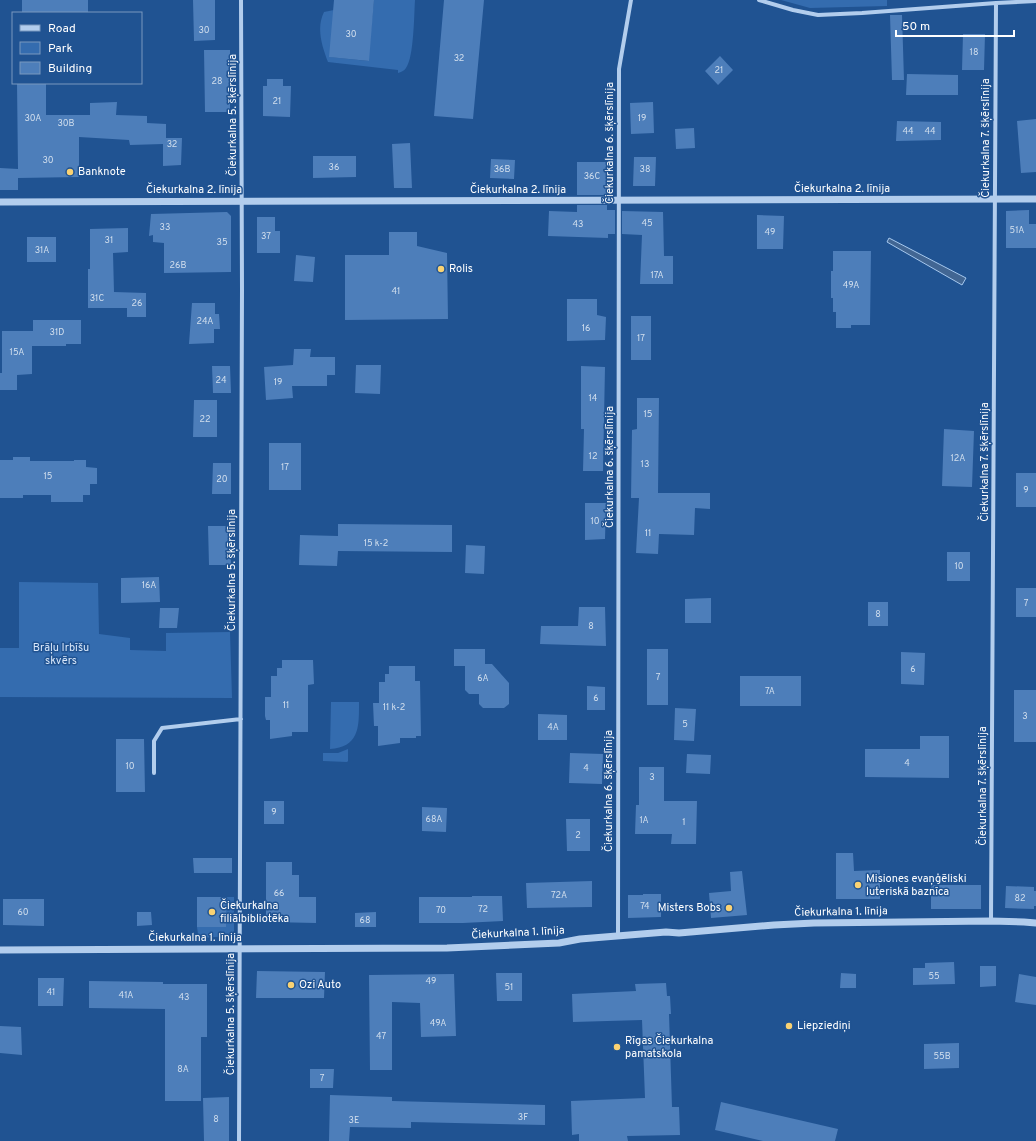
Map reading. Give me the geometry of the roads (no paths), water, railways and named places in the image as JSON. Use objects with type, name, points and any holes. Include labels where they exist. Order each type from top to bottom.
[{"type":"street","name":"Čiekurkalna 5. šķērslīnija","points":[[239,1141],[241,949],[241,0]]},
{"type":"street","name":"Čiekurkalna 6. šķērslīnija","points":[[618,936],[619,69],[631,0]]},
{"type":"street","points":[[758,0],[793,10],[818,15],[1036,1]]},
{"type":"street","name":"Čiekurkalna 7. šķērslīnija","points":[[991,922],[996,3]]},
{"type":"street","name":"Čiekurkalna 2. līnija","points":[[0,202],[1036,199]]},
{"type":"street","points":[[154,773],[154,741],[162,728],[241,719]]},
{"type":"street","name":"Čiekurkalna 1. līnija","points":[[0,950],[447,948],[559,943],[580,939],[666,932],[679,933],[814,923],[1036,923]]},
{"type":"place","name":"Banknote","points":[[70,172]]},
{"type":"place","name":"Rolis","points":[[441,269]]},
{"type":"place","name":"Misiones evaņģēliski luteriskā baznīca","points":[[858,885]]},
{"type":"place","name":"Misters Bobs","points":[[729,908]]},
{"type":"place","name":"Čiekurkalna filiālbibliotēka","points":[[212,912]]},
{"type":"place","name":"Ozi Auto","points":[[291,985]]},
{"type":"place","name":"Liepziediņi","points":[[789,1026]]},
{"type":"place","name":"Rīgas Čiekurkalna pamatskola","points":[[617,1047]]},
{"type":"park label","name":"Brāļu Irbīšu skvērs","points":[[61,654]]}]
